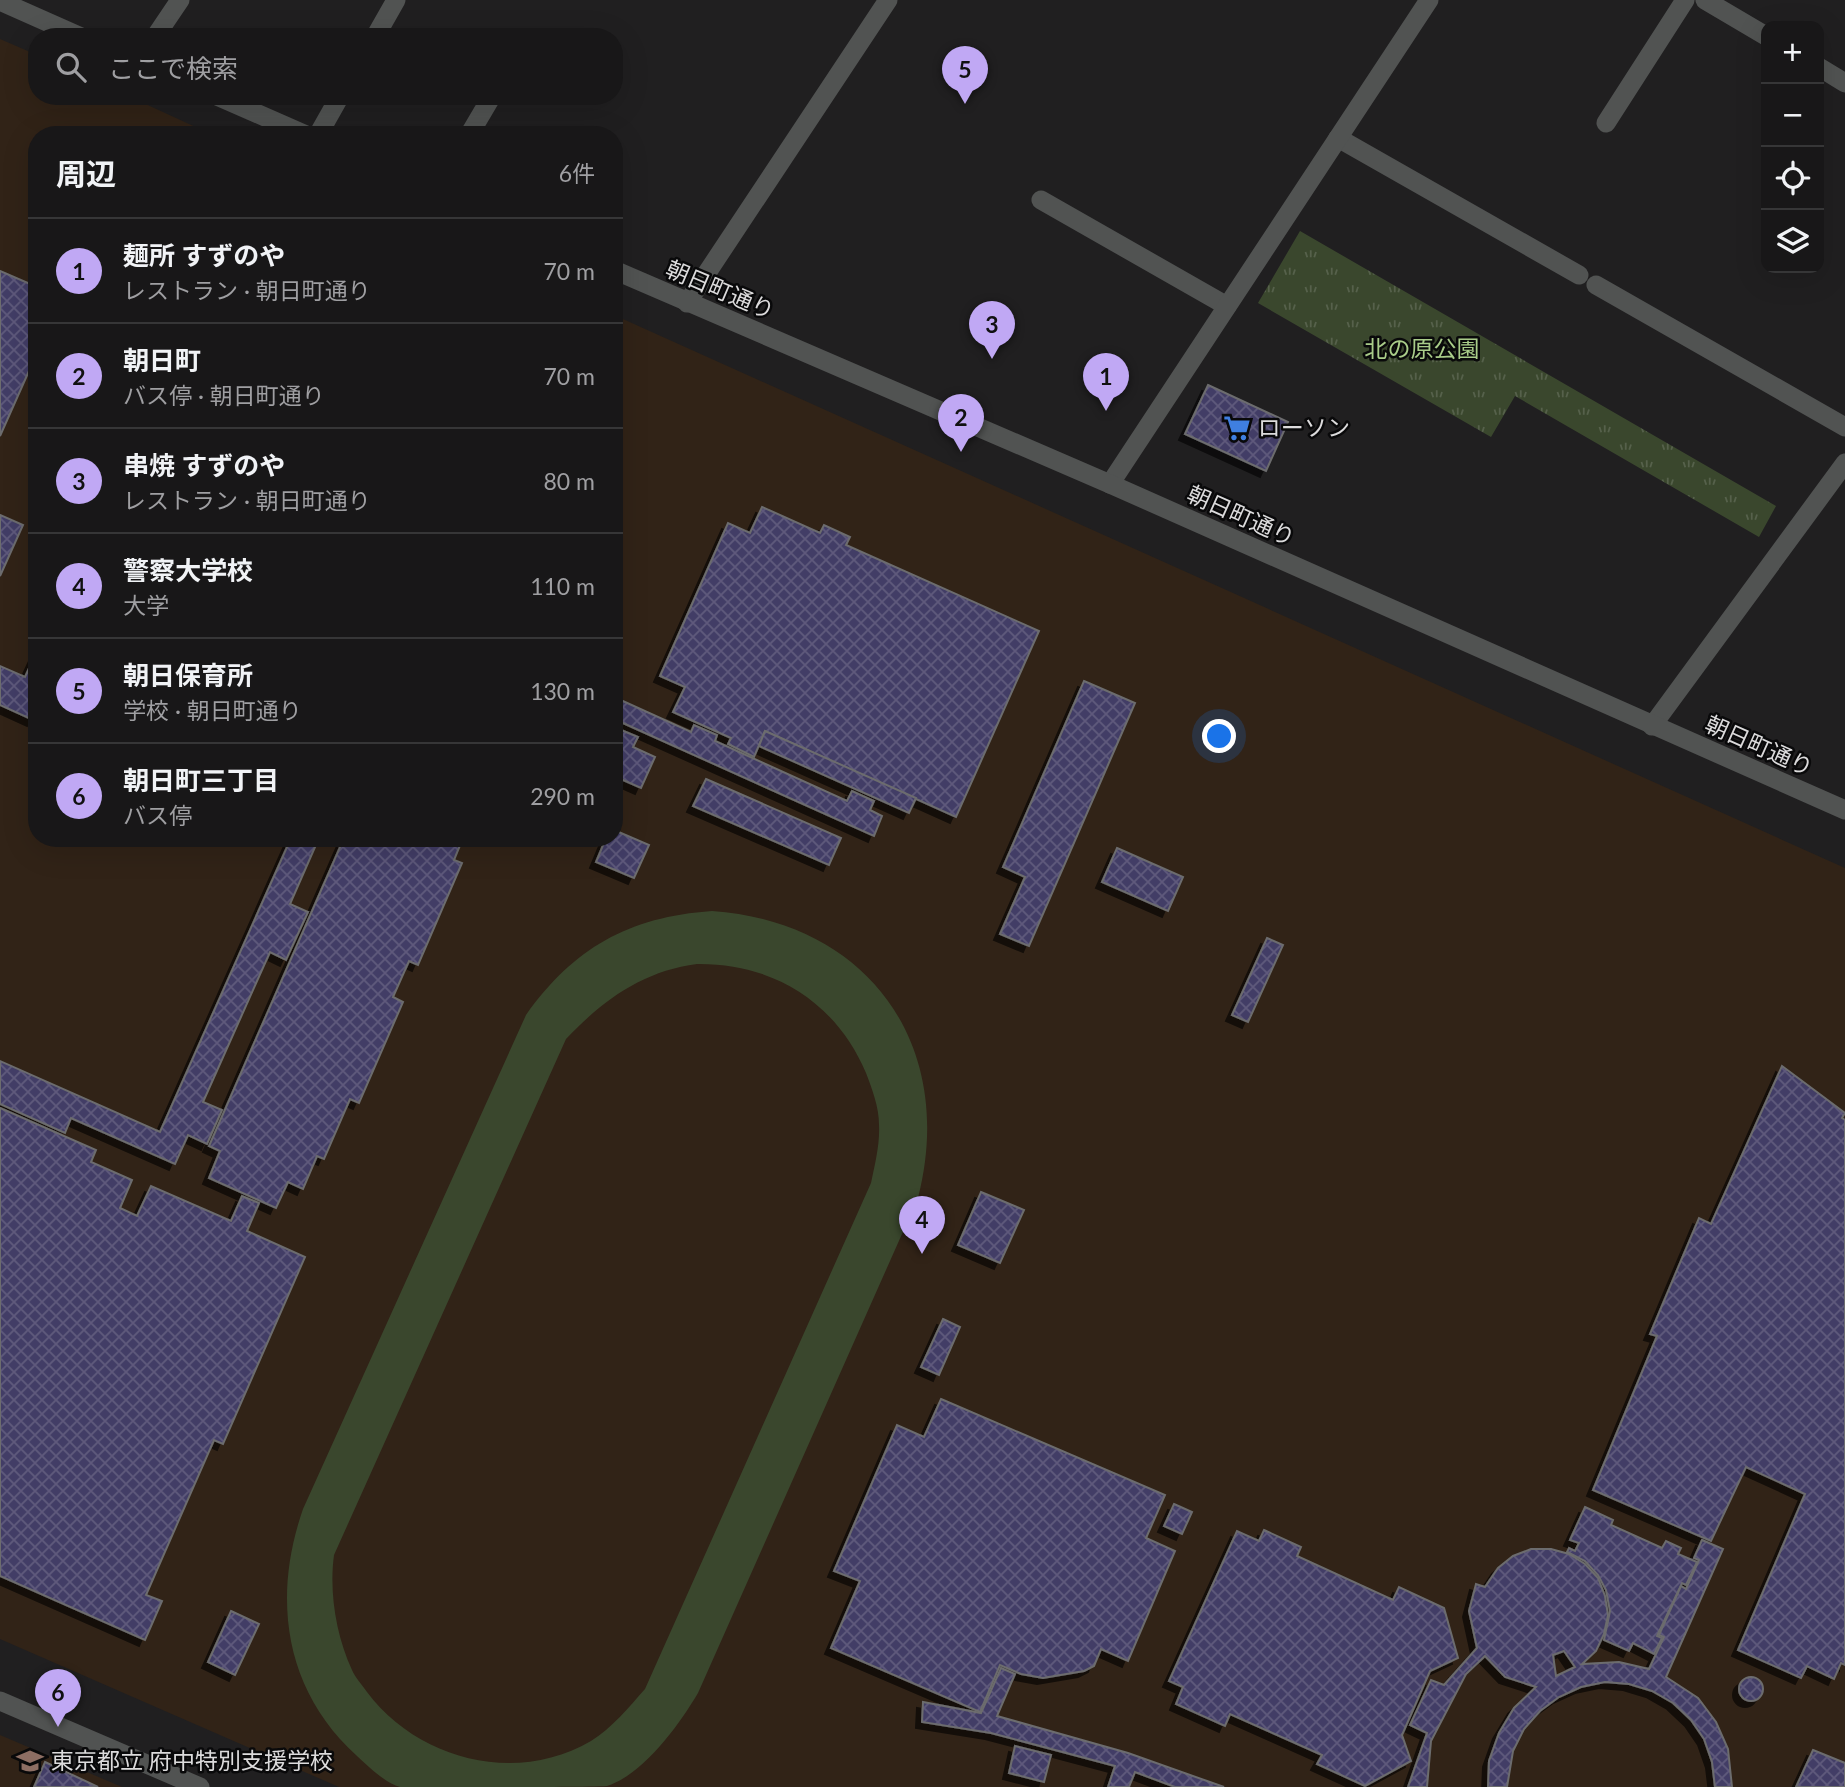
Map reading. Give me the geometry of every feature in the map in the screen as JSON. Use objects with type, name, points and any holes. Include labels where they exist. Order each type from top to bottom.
[{"type":"street","points":[[161,28],[180,0]]},
{"type":"street","points":[[380,28],[396,0]]},
{"type":"street","points":[[687,303],[888,0]]},
{"type":"street","points":[[1110,484],[1429,0]]},
{"type":"street","points":[[1606,123],[1685,0]]},
{"type":"street","points":[[1705,0],[1761,33]]},
{"type":"street","points":[[0,1],[61,28]]},
{"type":"street","points":[[1824,70],[1845,83]]},
{"type":"street","points":[[238,105],[285,126]]},
{"type":"street","points":[[323,126],[335,105]]},
{"type":"street","points":[[474,126],[487,105]]},
{"type":"street","points":[[1338,138],[1845,427]]},
{"type":"street","points":[[1041,200],[1227,306]]},
{"type":"street","name":"朝日町通り","points":[[623,274],[1110,484],[1845,810]]},
{"type":"street","points":[[1652,726],[1845,463]]},
{"type":"street","points":[[0,1702],[200,1787]]},
{"type":"shaded area","points":[[0,39],[28,51],[28,105],[148,105],[193,126],[28,126],[28,847],[623,847],[623,319],[1845,868],[1845,1787],[339,1787],[0,1639]]},
{"type":"shaded area","name":"東京都立 府中特別支援学校","points":[[0,1735],[122,1787],[0,1787]]},
{"type":"green space","name":"北の原公園","points":[[1300,231],[1776,506],[1759,537],[1515,396],[1491,437],[1258,303]]},
{"type":"green space","points":[[712,911],[768,920],[816,939],[856,967],[888,1002],[911,1043],[924,1091],[927,1142],[918,1198],[698,1693],[659,1747],[634,1771],[607,1786],[400,1787],[371,1769],[332,1730],[313,1702],[300,1672],[291,1641],[287,1609],[293,1542],[303,1509],[526,1015],[564,971],[605,940],[654,920]],"holes":[[[697,964],[725,965],[776,979],[799,992],[838,1026],[853,1048],[866,1073],[878,1112],[879,1139],[871,1183],[645,1689],[599,1736],[562,1754],[532,1761],[501,1763],[470,1758],[441,1749],[413,1735],[388,1715],[353,1673],[346,1657],[335,1613],[332,1584],[334,1555],[566,1039],[609,1000],[659,973]]]},
{"type":"building","points":[[0,271],[28,283],[28,373],[0,436]]},
{"type":"building","name":"ローソン","points":[[1208,385],[1288,422],[1266,471],[1185,434]]},
{"type":"building","points":[[762,507],[820,533],[824,525],[850,537],[846,545],[1039,631],[956,817],[765,731],[754,757],[728,744],[731,738],[673,712],[685,687],[660,676],[728,523],[750,533]]},
{"type":"building","points":[[0,515],[23,525],[0,576]]},
{"type":"building","points":[[0,666],[25,677],[28,670],[28,718],[0,705]]},
{"type":"building","points":[[1084,681],[1135,703],[1029,946],[1000,934],[1025,877],[1003,867]]},
{"type":"building","points":[[623,701],[691,732],[694,725],[717,735],[715,741],[847,801],[852,791],[874,801],[870,810],[882,816],[874,836],[623,723]]},
{"type":"building","points":[[623,731],[638,737],[633,747],[655,757],[641,788],[623,780]]},
{"type":"building","points":[[765,731],[916,798],[909,813],[759,746]]},
{"type":"building","points":[[706,779],[841,838],[829,865],[693,806]]},
{"type":"building","points":[[623,834],[649,845],[634,878],[596,862],[602,847],[623,847]]},
{"type":"building","points":[[287,847],[315,847],[290,904],[308,912],[286,960],[270,952],[203,1102],[222,1110],[207,1144],[188,1135],[175,1164],[71,1118],[65,1133],[0,1104],[0,1061],[160,1132]]},
{"type":"building","points":[[340,847],[459,847],[454,860],[462,863],[418,965],[409,961],[393,997],[403,1002],[359,1103],[350,1099],[324,1159],[317,1156],[303,1189],[288,1182],[276,1208],[209,1178],[220,1151],[209,1146]]},
{"type":"building","points":[[1117,848],[1183,877],[1168,911],[1102,882]]},
{"type":"building","points":[[1267,938],[1283,945],[1248,1022],[1232,1015]]},
{"type":"building","points":[[1782,1066],[1845,1113],[1842,1118],[1845,1120],[1845,1665],[1841,1663],[1834,1679],[1807,1666],[1801,1678],[1738,1650],[1805,1494],[1746,1467],[1711,1541],[1593,1490],[1657,1336],[1650,1334],[1699,1218],[1711,1224]]},
{"type":"building","points":[[0,1108],[96,1150],[91,1162],[132,1180],[120,1208],[137,1216],[151,1186],[231,1221],[242,1196],[259,1203],[247,1231],[305,1257],[223,1444],[214,1440],[146,1595],[162,1601],[145,1640],[0,1576]]},
{"type":"building","points":[[981,1192],[1024,1210],[1000,1263],[958,1245]]},
{"type":"building","points":[[943,1319],[960,1327],[939,1375],[921,1367]]},
{"type":"building","points":[[941,1399],[1165,1495],[1146,1538],[1175,1551],[1128,1661],[1101,1649],[1094,1666],[1084,1671],[1043,1678],[1021,1674],[1000,1665],[980,1712],[831,1648],[860,1581],[834,1571],[897,1425],[924,1437]]},
{"type":"building","points":[[1174,1504],[1192,1512],[1182,1534],[1164,1526]]},
{"type":"building","points":[[1585,1507],[1613,1520],[1611,1525],[1662,1548],[1666,1541],[1681,1548],[1678,1554],[1697,1562],[1686,1585],[1682,1583],[1657,1636],[1662,1638],[1654,1654],[1633,1643],[1629,1651],[1604,1640],[1610,1611],[1606,1590],[1598,1575],[1585,1561],[1567,1552],[1569,1548],[1575,1551],[1579,1543],[1570,1540]]},
{"type":"building","points":[[1264,1530],[1301,1547],[1297,1556],[1393,1600],[1399,1587],[1444,1608],[1458,1658],[1430,1671],[1402,1735],[1411,1761],[1365,1786],[1317,1764],[1322,1755],[1230,1714],[1225,1726],[1176,1704],[1183,1687],[1169,1681],[1237,1531],[1259,1541]]},
{"type":"building","points":[[1702,1540],[1723,1549],[1666,1677],[1698,1698],[1716,1722],[1728,1749],[1732,1787],[1715,1787],[1712,1762],[1704,1739],[1691,1720],[1673,1703],[1652,1691],[1629,1684],[1605,1682],[1581,1687],[1559,1697],[1540,1711],[1524,1729],[1513,1751],[1507,1787],[1488,1787],[1489,1761],[1499,1733],[1514,1708],[1536,1687],[1505,1677],[1485,1656],[1466,1674],[1431,1741],[1427,1787],[1408,1787],[1427,1733],[1410,1725],[1431,1680],[1444,1685],[1477,1648],[1469,1611],[1476,1584],[1485,1587],[1498,1568],[1513,1556],[1531,1549],[1551,1549],[1569,1554],[1585,1564],[1598,1578],[1608,1615],[1604,1634],[1596,1651],[1582,1664],[1619,1662],[1649,1669],[1664,1637],[1659,1635],[1681,1586],[1686,1589],[1699,1560],[1694,1558]],"holes":[[[1564,1651],[1575,1667],[1556,1676],[1553,1655]]]},
{"type":"building","points":[[231,1611],[259,1624],[235,1675],[208,1662]]},
{"type":"building","points":[[1001,1668],[1015,1674],[997,1716],[1128,1753],[1224,1787],[1175,1787],[1135,1772],[1129,1787],[1108,1787],[1115,1766],[991,1733],[922,1722],[923,1702],[981,1713]]},
{"type":"building","points":[[1751,1677],[1762,1684],[1763,1689],[1756,1700],[1751,1701],[1740,1694],[1739,1689],[1746,1678]]},
{"type":"building","points":[[1015,1746],[1051,1755],[1044,1782],[1009,1773]]},
{"type":"building","points":[[1813,1750],[1845,1763],[1845,1787],[1796,1787]]},
{"type":"building","points":[[45,1762],[98,1787],[34,1787]]},
{"type":"place","name":"朝日保育所","points":[[965,104]]},
{"type":"place","name":"串焼 すずのや","points":[[992,359]]},
{"type":"place","name":"麺所 すずのや","points":[[1106,411]]},
{"type":"place","name":"ローソン","points":[[1237,428]]},
{"type":"place","name":"朝日町","points":[[961,452]]},
{"type":"place","name":"警察大学校","points":[[922,1254]]},
{"type":"place","name":"朝日町三丁目","points":[[58,1727]]},
{"type":"place","name":"東京都立 府中特別支援学校","points":[[30,1761]]}]
